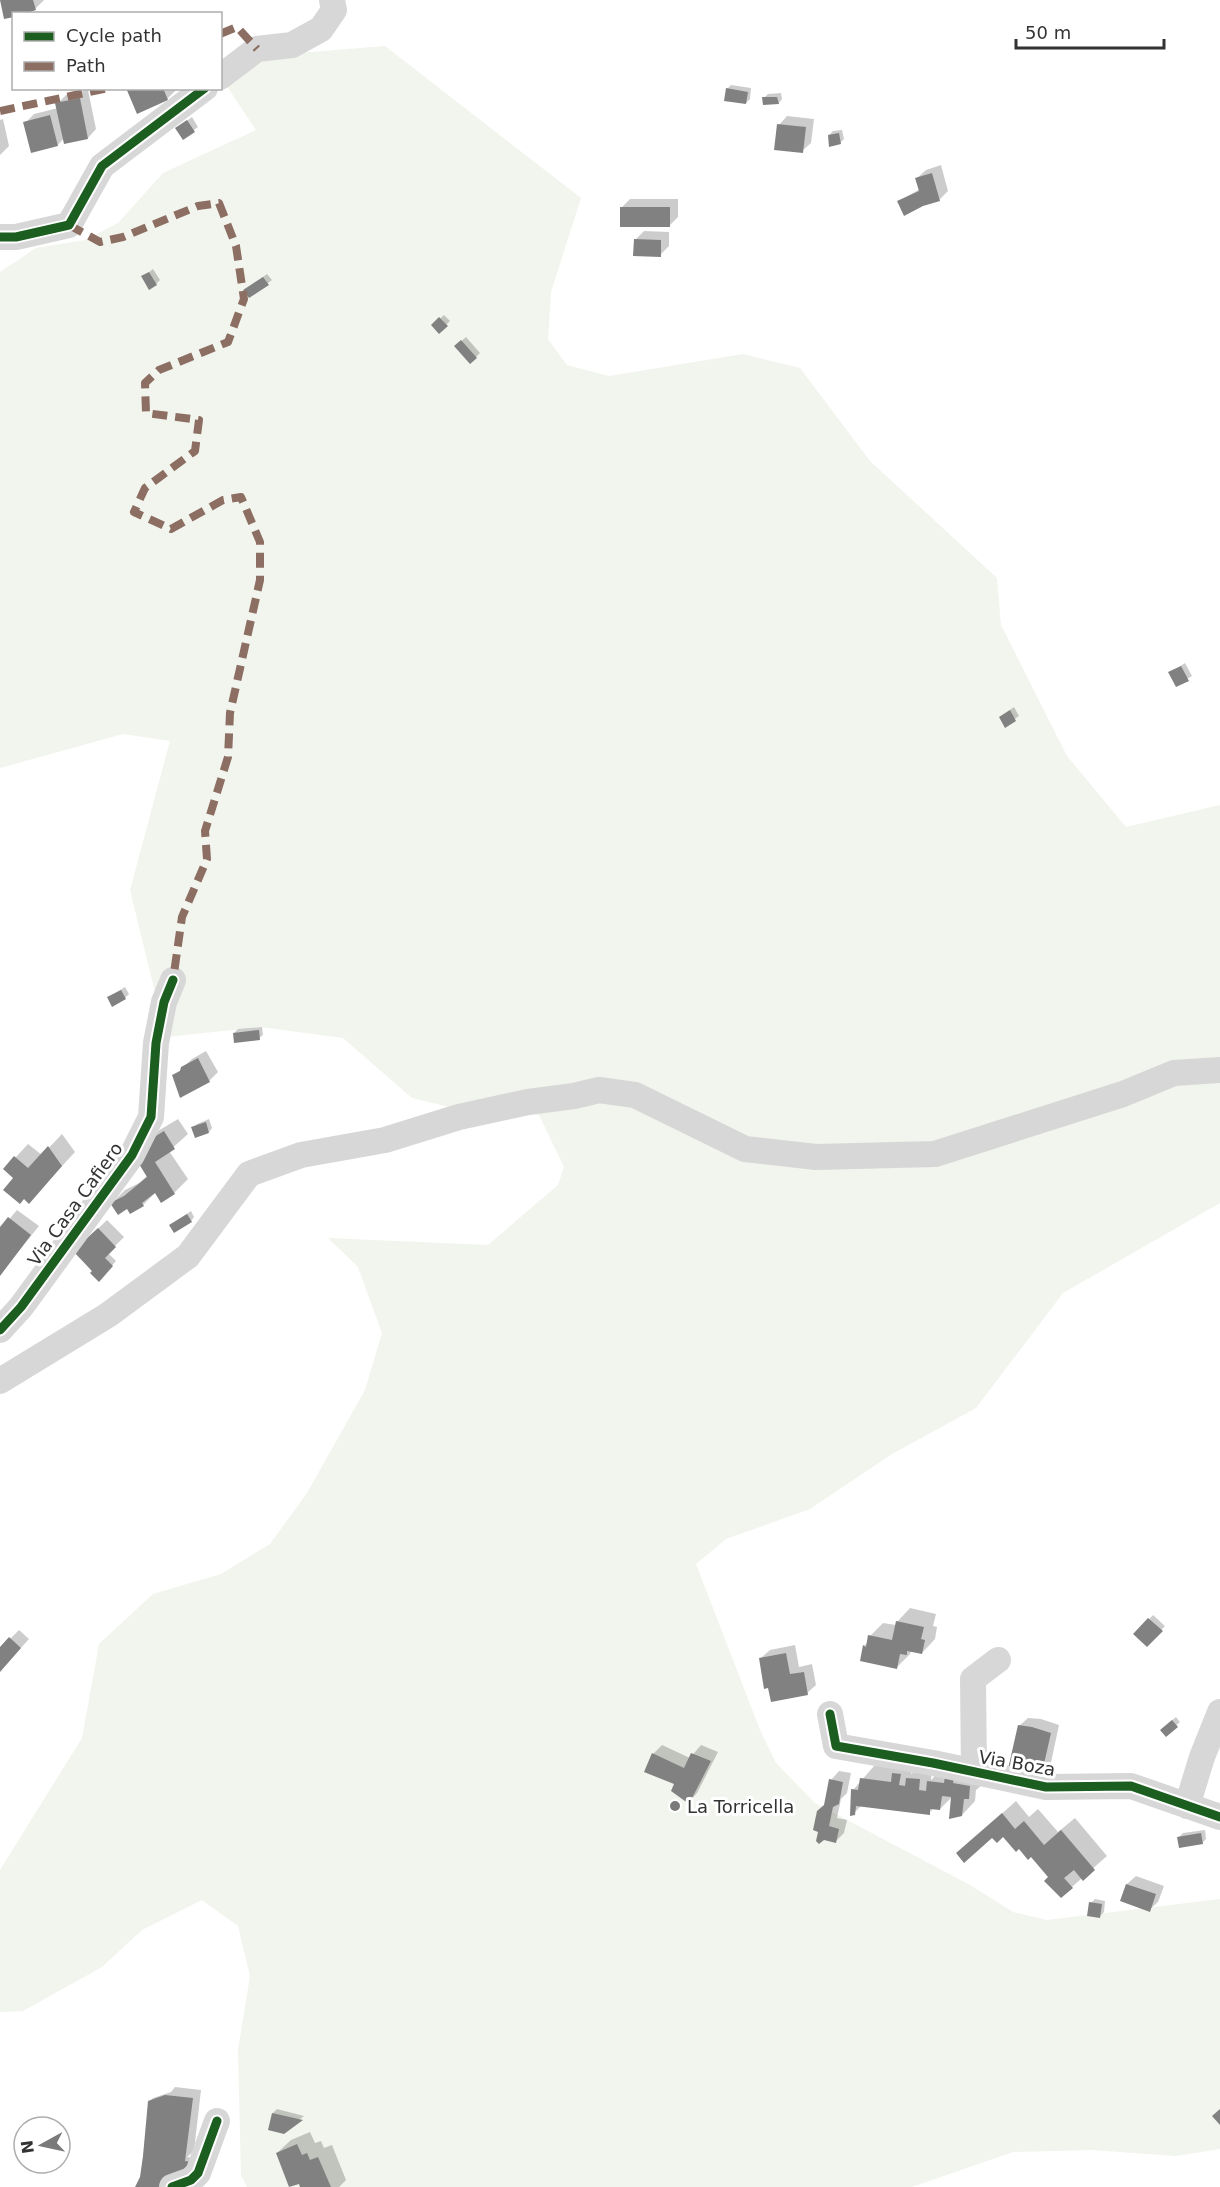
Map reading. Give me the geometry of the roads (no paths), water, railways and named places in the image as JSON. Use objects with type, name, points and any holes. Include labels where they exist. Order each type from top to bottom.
[{"type":"street","points":[[222,75],[257,49],[292,45],[321,29],[334,10],[332,0]]},
{"type":"street","points":[[0,237],[16,237],[69,225],[102,166],[202,90]]},
{"type":"street","name":"Via Casa Cafiero","points":[[0,1330],[21,1307],[132,1155],[151,1117],[156,1042],[164,1002],[173,980]]},
{"type":"street","points":[[0,1381],[108,1315],[188,1256],[249,1174],[301,1155],[385,1140],[459,1117],[528,1102],[574,1096],[599,1089],[635,1095],[745,1149],[816,1157],[936,1154],[1123,1094],[1174,1073],[1220,1070]]},
{"type":"street","points":[[974,1772],[973,1679],[998,1660]]},
{"type":"street","points":[[1186,1806],[1220,1712]]},
{"type":"street","name":"Via Boza","points":[[830,1714],[836,1746],[1046,1787],[1131,1786],[1220,1817]]},
{"type":"street","points":[[172,2187],[191,2180],[198,2173],[217,2121]]},
{"type":"place","name":"La Torricella","points":[[675,1806]]}]
